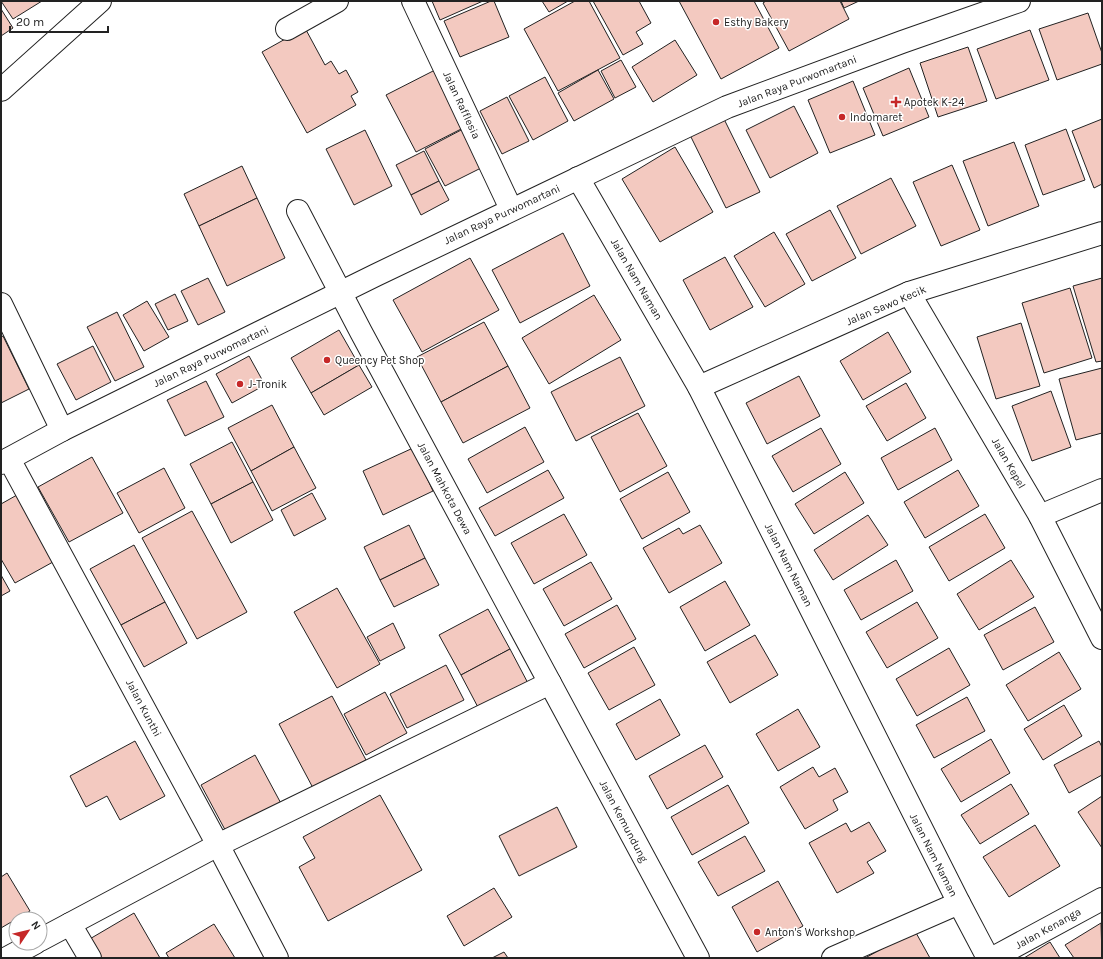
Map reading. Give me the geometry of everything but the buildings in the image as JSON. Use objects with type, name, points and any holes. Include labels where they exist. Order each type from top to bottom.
[{"type":"street","points":[[1,90],[100,1]]},
{"type":"street","points":[[287,29],[337,1]]},
{"type":"street","name":"Jalan Rafflesia","points":[[413,1],[511,209]]},
{"type":"street","name":"Jalan Raya Purwomartani","points":[[5,461],[62,430],[511,209],[727,107],[1018,1]]},
{"type":"street","name":"Jalan Nam Naman","points":[[578,178],[699,387],[988,958]]},
{"type":"street","name":"Jalan Mahkota Dewa","points":[[298,211],[340,293],[550,683]]},
{"type":"street","name":"Jalan Sawo Kecik","points":[[699,387],[909,293],[1102,233]]},
{"type":"street","name":"Jalan Kepel","points":[[909,293],[1040,516],[1102,638]]},
{"type":"street","points":[[1,304],[62,430]]},
{"type":"street","name":"Jalan Kunthi","points":[[5,461],[218,846],[277,958]]},
{"type":"street","points":[[1040,516],[1102,490]]},
{"type":"street","points":[[48,936],[218,846],[550,683]]},
{"type":"street","name":"Jalan Kemundung","points":[[550,683],[698,958]]},
{"type":"street","name":"Jalan Kenanga","points":[[993,958],[1102,899]]},
{"type":"street","points":[[833,958],[959,903]]},
{"type":"street","points":[[70,924],[90,958]]},
{"type":"street","points":[[6,958],[20,951]]},
{"type":"place","name":"Esthy Bakery","points":[[716,22]]},
{"type":"place","name":"Apotek K-24","points":[[896,102]]},
{"type":"place","name":"Indomaret","points":[[842,117]]},
{"type":"place","name":"Queency Pet Shop","points":[[327,360]]},
{"type":"place","name":"J-Tronik","points":[[240,384]]},
{"type":"place","name":"Anton's Workshop","points":[[757,932]]}]
